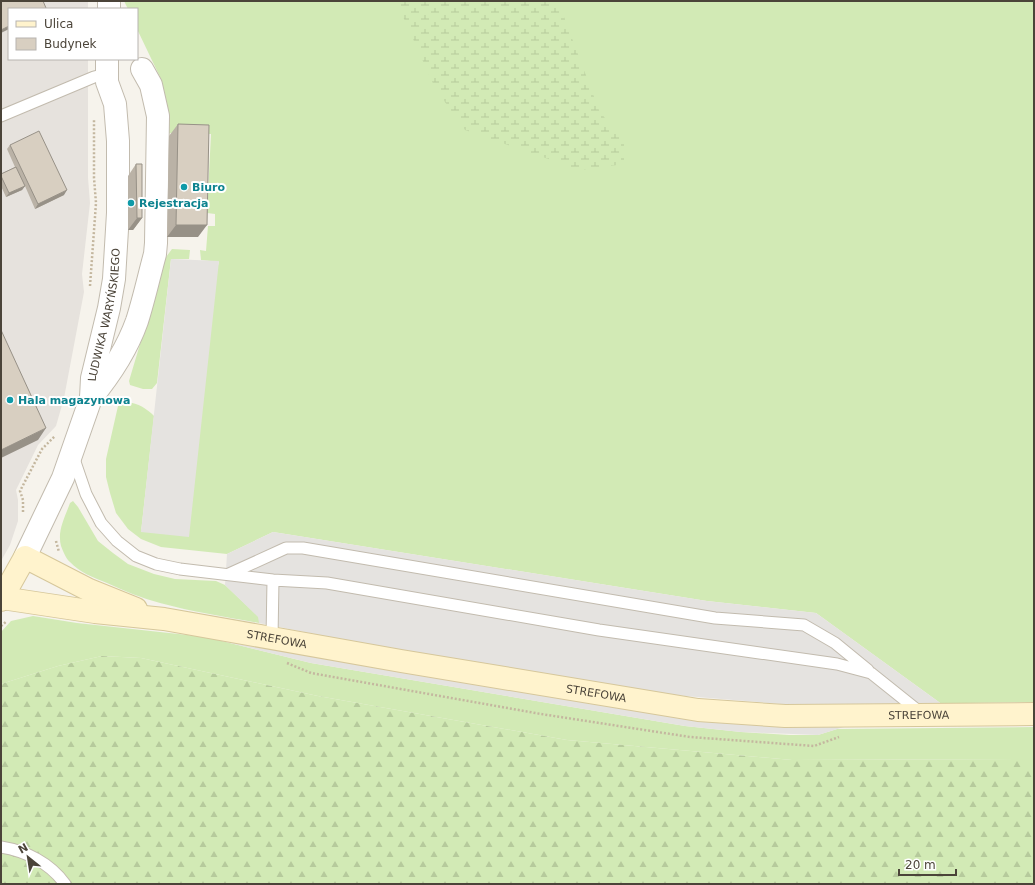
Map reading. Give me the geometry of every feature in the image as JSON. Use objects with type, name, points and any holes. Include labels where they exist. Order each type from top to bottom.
[{"type":"street","points":[[97,385],[139,264],[142,243],[145,126],[139,64]]},
{"type":"street","name":"LUDWIKA WARYŃSKIEGO","points":[[1,599],[25,557],[63,478],[97,385],[114,279],[118,213],[118,141],[115,104],[106,72]]},
{"type":"street","name":"STREFOWA","points":[[25,557],[89,590],[164,619]]},
{"type":"street","name":"STREFOWA","points":[[1,599],[95,612],[164,619],[401,661],[698,710],[785,716],[1034,714]]},
{"type":"lane","points":[[1,116],[106,72]]},
{"type":"lane","points":[[72,454],[86,494],[101,523],[117,541],[136,556],[156,564],[180,569],[273,580],[327,583],[599,630],[830,662],[871,672]]},
{"type":"lane","points":[[228,574],[286,548],[303,548],[715,618],[804,625],[835,643],[923,715]]},
{"type":"lane","points":[[272,638],[273,580]]},
{"type":"lane","points":[[1,847],[13,849],[35,858],[53,870],[65,884]]},
{"type":"path","points":[[90,293],[96,203],[94,178],[94,114]]},
{"type":"path","points":[[31,470],[42,449],[57,434]]},
{"type":"path","points":[[56,537],[59,552]]},
{"type":"shaded area","points":[[1,1],[88,1],[88,8],[8,8],[8,60],[88,60],[88,178],[90,203],[82,274],[84,292],[64,398],[56,426],[38,445],[16,490],[18,500],[18,521],[10,545],[1,561]]},
{"type":"shaded area","points":[[171,259],[219,261],[189,537],[141,532]]},
{"type":"shaded area","points":[[273,532],[707,601],[816,613],[943,705],[805,706],[661,694],[476,666],[259,623],[258,617],[225,585],[227,554]]},
{"type":"shaded area","points":[[206,637],[847,726],[818,735],[741,732],[685,726],[311,663]]},
{"type":"green space","points":[[124,1],[1034,1],[1034,702],[965,703],[943,705],[816,613],[707,601],[273,532],[227,554],[161,547],[141,539],[128,529],[116,513],[106,477],[106,459],[118,406],[127,402],[137,404],[154,416],[141,532],[219,262],[201,260],[200,250],[206,251],[208,226],[215,226],[215,214],[207,213],[211,134],[164,133],[165,103],[160,77],[138,31],[138,8],[128,8]]},
{"type":"green space","points":[[399,1],[558,1],[599,110],[624,144],[624,164],[580,170],[465,130],[435,88],[400,10]]},
{"type":"green space","points":[[172,249],[190,250],[189,259],[171,259],[157,383],[152,389],[143,389],[130,385],[129,381],[166,257]]},
{"type":"green space","points":[[73,501],[98,541],[128,564],[154,574],[175,579],[216,581],[225,585],[259,617],[259,623],[197,612],[153,601],[97,579],[78,569],[66,557],[60,540],[62,524],[70,503]]},
{"type":"green space","points":[[33,616],[77,623],[206,637],[311,663],[685,726],[789,735],[818,735],[837,729],[1034,727],[1034,759],[792,760],[567,740],[318,696],[141,658],[102,656],[58,666],[1,684],[1,632],[11,621]]},
{"type":"green space","points":[[102,656],[141,658],[318,696],[567,740],[792,760],[1034,759],[1034,884],[1,884],[1,684],[58,666]]},
{"type":"building","points":[[1,1],[43,1],[46,8],[8,8],[8,26],[1,30]]},
{"type":"building","name":"Biuro","points":[[178,124],[209,125],[207,225],[176,225]]},
{"type":"building","points":[[39,131],[67,190],[38,204],[10,145]]},
{"type":"building","points":[[136,164],[142,164],[142,218],[137,218]]},
{"type":"building","points":[[16,167],[25,186],[9,193],[1,174]]},
{"type":"building","points":[[1,330],[46,428],[1,450]]},
{"type":"place","name":"Biuro","points":[[184,187]]},
{"type":"place","name":"Rejestracja","points":[[131,203]]},
{"type":"place","name":"Hala magazynowa","points":[[10,400]]}]
